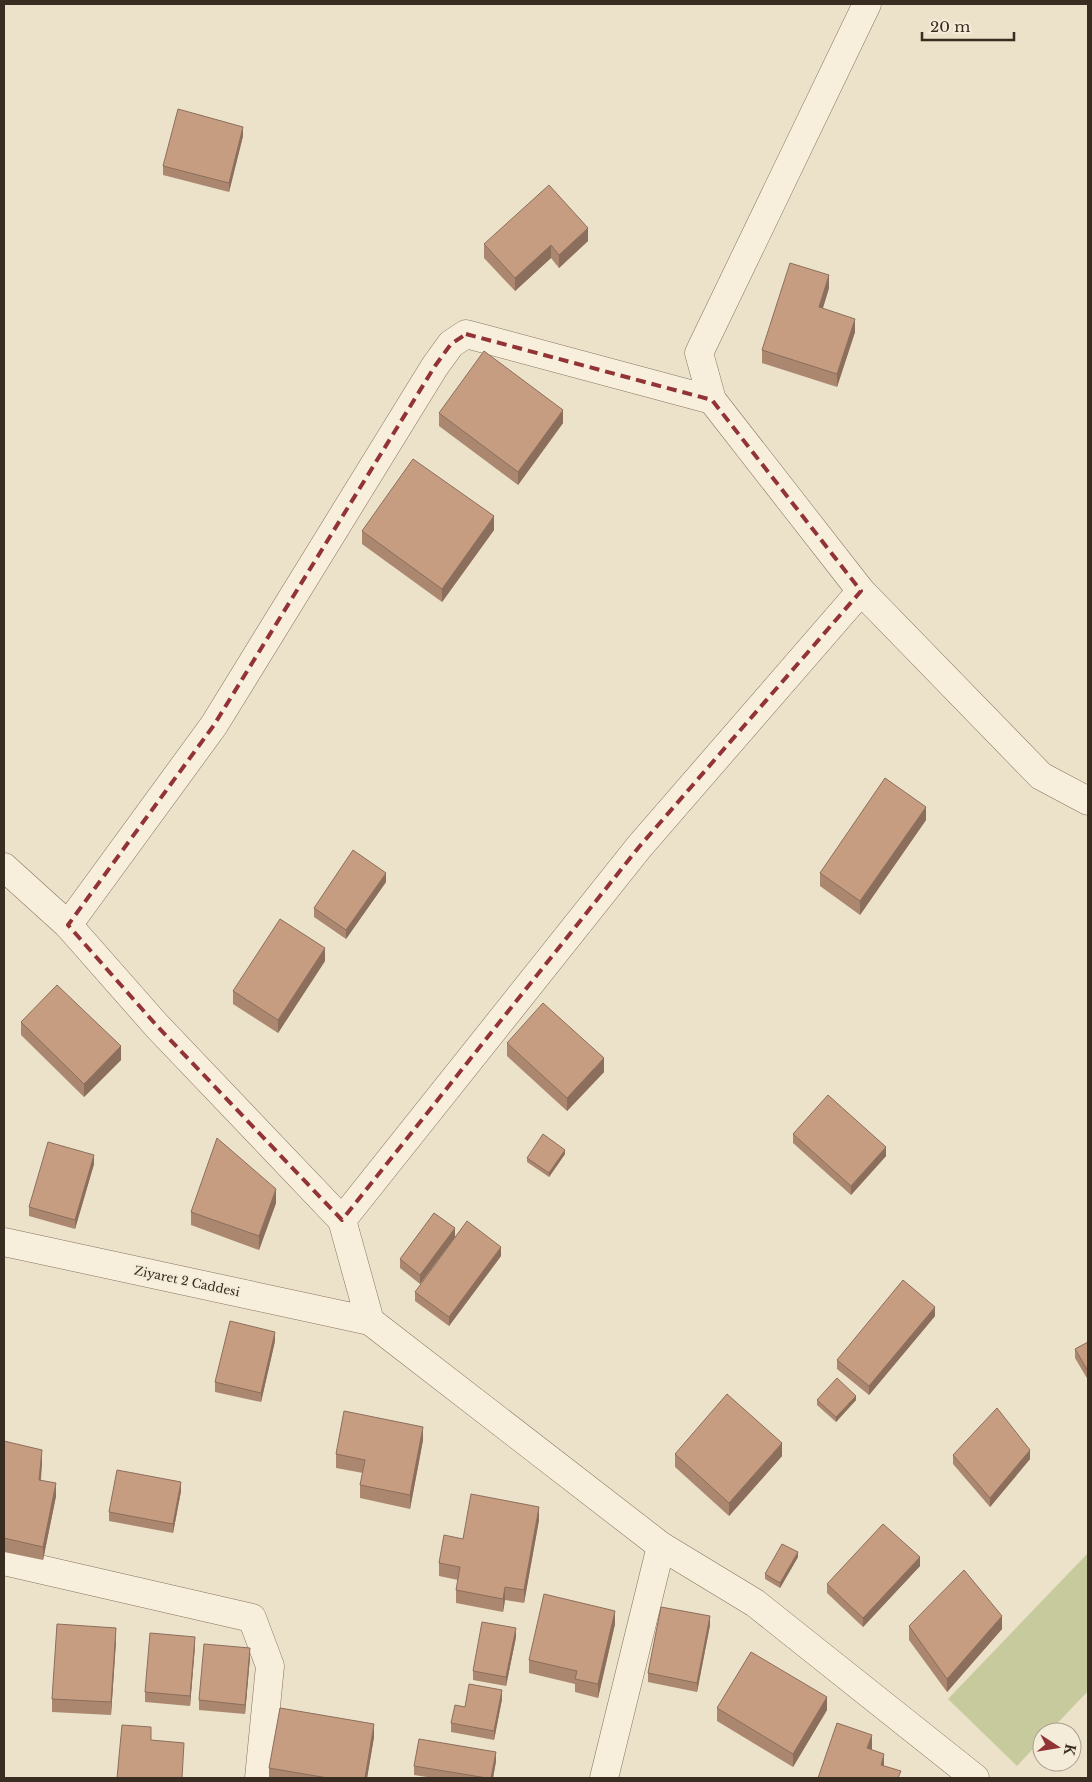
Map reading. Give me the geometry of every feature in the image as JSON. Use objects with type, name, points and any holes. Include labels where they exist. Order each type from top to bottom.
[{"type":"street","points":[[867,4],[699,353],[712,400],[861,591],[1041,776],[1088,801]]},
{"type":"street","points":[[68,925],[214,725],[434,366],[451,344],[466,334],[712,400]]},
{"type":"street","points":[[342,1220],[638,847],[861,591]]},
{"type":"street","points":[[4,867],[68,925],[157,1026],[342,1220],[370,1321],[661,1546],[755,1603],[975,1778]]},
{"type":"street","name":"Ziyaret 2 Caddesi","points":[[4,1242],[370,1321]]},
{"type":"street","points":[[604,1778],[661,1546]]},
{"type":"street","points":[[4,1560],[252,1618],[270,1666],[259,1778]]},
{"type":"highlighted area","points":[[466,334],[712,400],[861,591],[639,847],[342,1220],[157,1026],[68,925],[214,725],[435,366],[451,344]]},
{"type":"green space","points":[[1088,1553],[1088,1691],[1059,1722],[1032,1722],[1032,1750],[1017,1766],[948,1699]]},
{"type":"building","points":[[178,109],[243,127],[229,183],[163,166]]},
{"type":"building","points":[[549,185],[588,228],[559,255],[551,245],[515,278],[484,244]]},
{"type":"building","points":[[790,263],[829,275],[819,307],[855,319],[837,374],[762,350]]},
{"type":"building","points":[[484,351],[563,410],[518,472],[439,413]]},
{"type":"building","points":[[413,459],[494,516],[442,589],[362,531]]},
{"type":"building","points":[[885,778],[926,807],[860,901],[820,873]]},
{"type":"building","points":[[353,850],[386,873],[346,930],[314,908]]},
{"type":"building","points":[[280,919],[325,948],[278,1020],[233,991]]},
{"type":"building","points":[[57,985],[121,1046],[84,1084],[21,1022]]},
{"type":"building","points":[[543,1003],[604,1058],[567,1098],[507,1043]]},
{"type":"building","points":[[828,1095],[886,1147],[851,1186],[793,1134]]},
{"type":"building","points":[[543,1134],[565,1150],[549,1173],[527,1158]]},
{"type":"building","points":[[217,1138],[276,1189],[259,1236],[191,1212]]},
{"type":"building","points":[[48,1142],[94,1155],[75,1220],[29,1207]]},
{"type":"building","points":[[434,1213],[455,1228],[420,1275],[400,1259]]},
{"type":"building","points":[[467,1221],[501,1247],[449,1317],[415,1292]]},
{"type":"building","points":[[903,1280],[935,1307],[869,1386],[837,1360]]},
{"type":"building","points":[[230,1321],[275,1332],[261,1393],[215,1382]]},
{"type":"building","points":[[1088,1342],[1088,1371],[1075,1349]]},
{"type":"building","points":[[837,1378],[856,1396],[836,1417],[817,1400]]},
{"type":"building","points":[[727,1394],[782,1443],[729,1503],[675,1454]]},
{"type":"building","points":[[997,1408],[1030,1450],[990,1498],[953,1455]]},
{"type":"building","points":[[344,1411],[423,1427],[410,1495],[360,1485],[365,1460],[336,1454]]},
{"type":"building","points":[[4,1441],[42,1450],[39,1480],[56,1483],[43,1547],[4,1538]]},
{"type":"building","points":[[117,1470],[181,1482],[173,1524],[109,1512]]},
{"type":"building","points":[[471,1494],[539,1507],[524,1590],[505,1587],[503,1599],[456,1590],[460,1567],[439,1563],[444,1535],[463,1539]]},
{"type":"building","points":[[883,1524],[920,1557],[863,1618],[827,1584]]},
{"type":"building","points":[[782,1544],[798,1552],[780,1583],[765,1574]]},
{"type":"building","points":[[964,1570],[1002,1616],[947,1679],[909,1626]]},
{"type":"building","points":[[544,1594],[615,1611],[598,1684],[575,1679],[577,1671],[529,1660]]},
{"type":"building","points":[[661,1607],[710,1616],[697,1683],[648,1673]]},
{"type":"building","points":[[482,1622],[516,1628],[506,1677],[473,1671]]},
{"type":"building","points":[[57,1624],[116,1628],[111,1702],[52,1699]]},
{"type":"building","points":[[150,1633],[195,1637],[190,1696],[145,1692]]},
{"type":"building","points":[[204,1644],[250,1648],[245,1705],[199,1700]]},
{"type":"building","points":[[751,1652],[827,1697],[793,1754],[717,1708]]},
{"type":"building","points":[[469,1684],[502,1690],[494,1731],[451,1723],[455,1705],[465,1707]]},
{"type":"building","points":[[280,1708],[374,1724],[365,1778],[328,1778],[269,1768]]},
{"type":"building","points":[[837,1723],[872,1735],[867,1748],[884,1754],[881,1765],[901,1771],[898,1778],[818,1778]]},
{"type":"building","points":[[122,1725],[151,1727],[151,1740],[184,1743],[182,1778],[117,1778]]},
{"type":"building","points":[[419,1739],[496,1752],[491,1778],[414,1766]]}]
